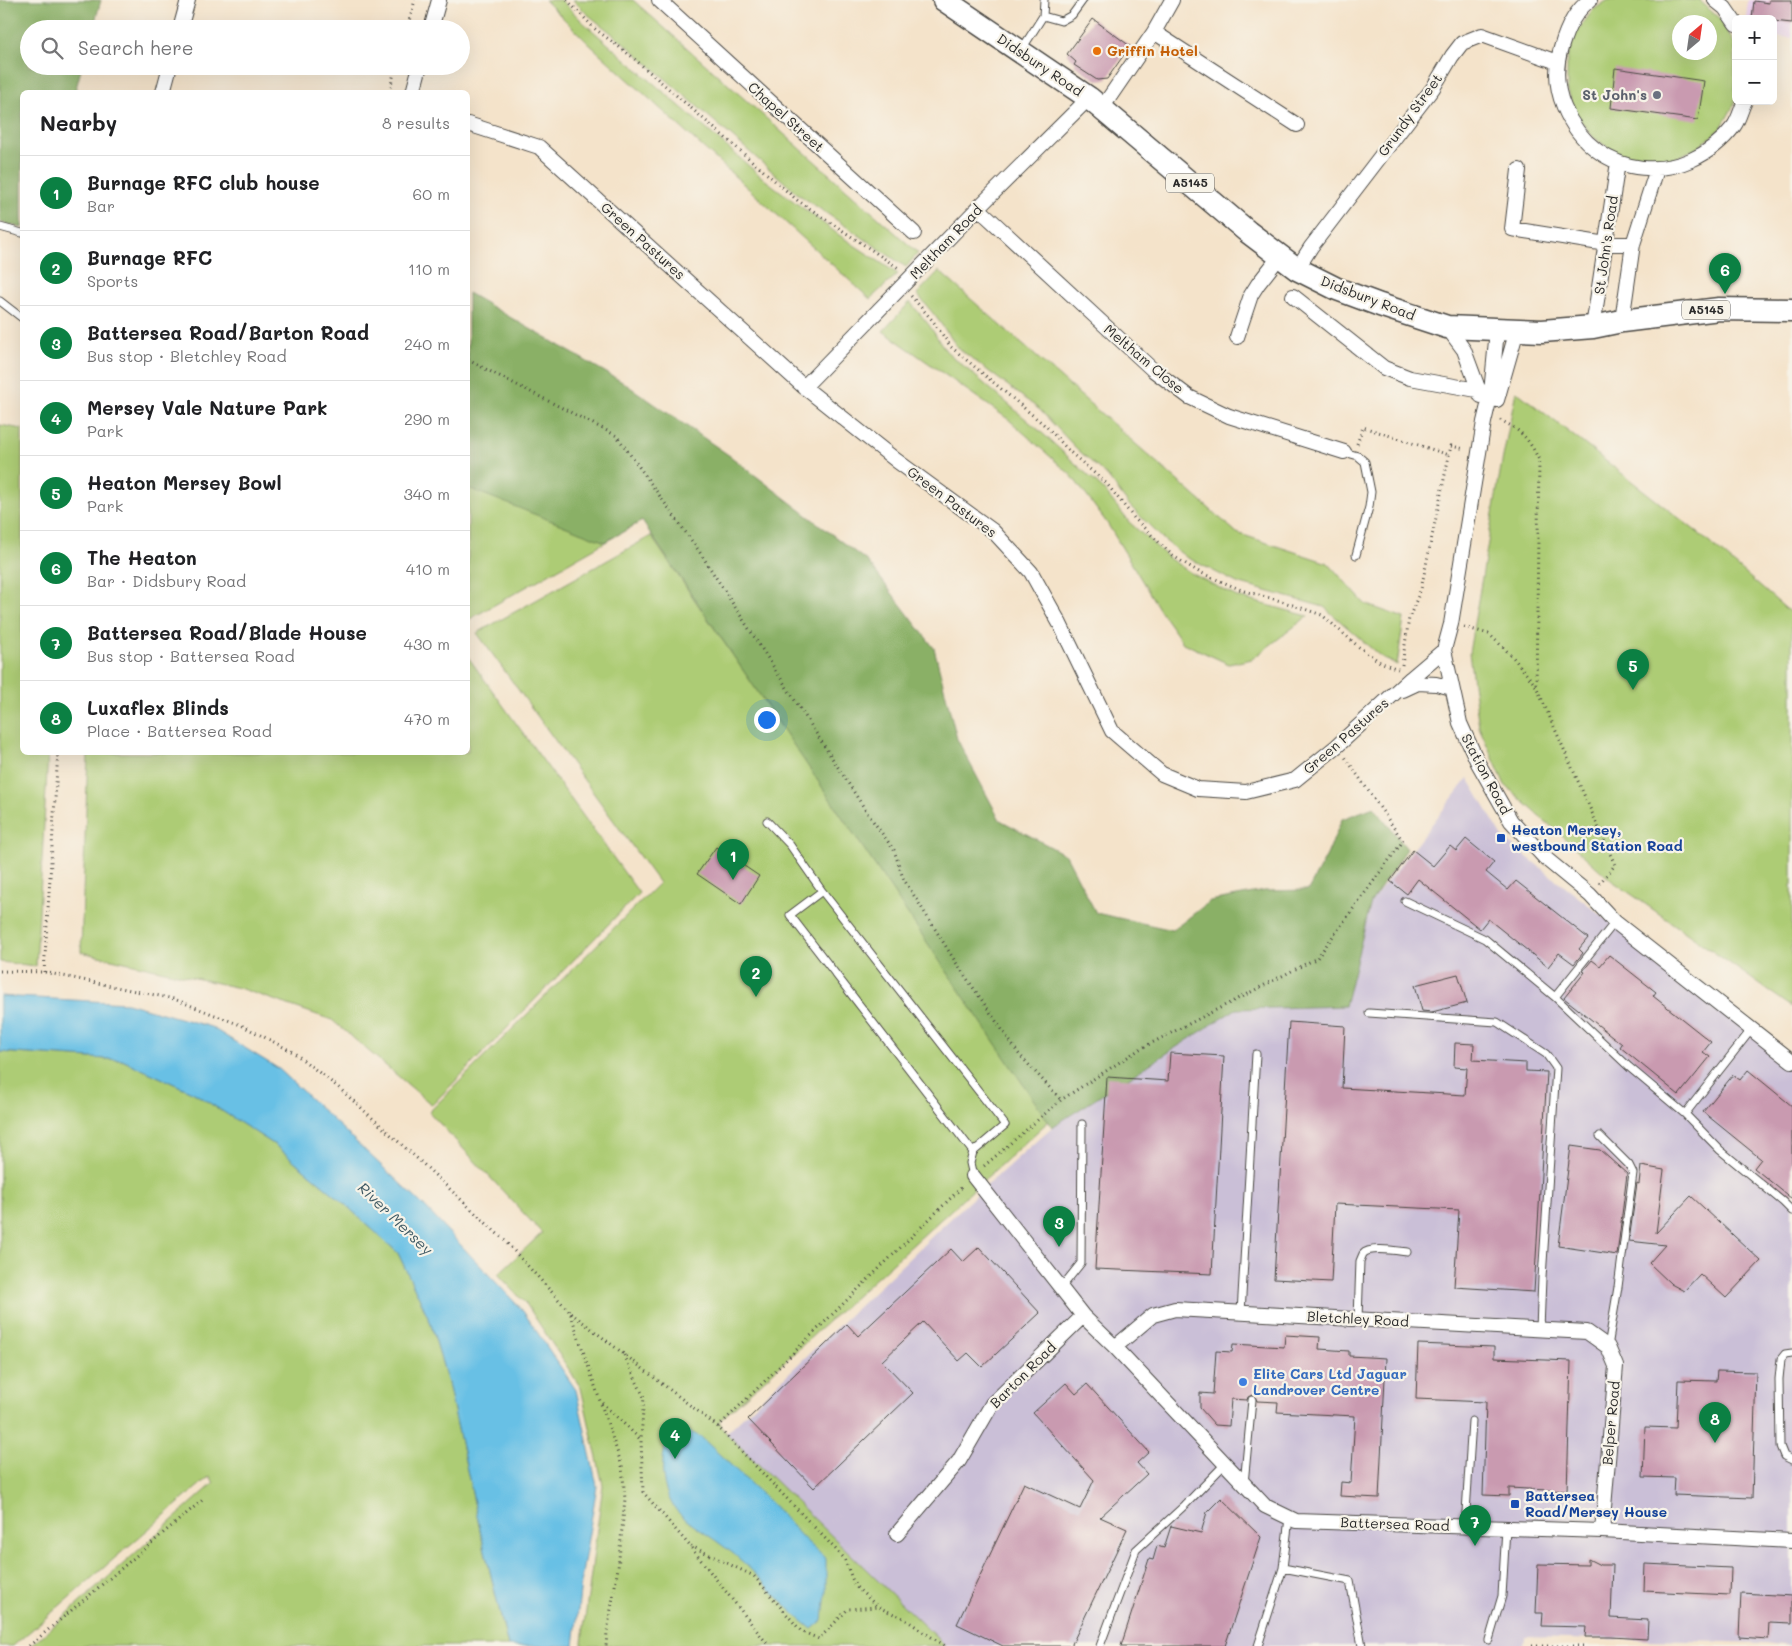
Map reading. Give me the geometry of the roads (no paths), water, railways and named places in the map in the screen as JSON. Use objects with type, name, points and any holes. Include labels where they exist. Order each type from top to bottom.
[{"type":"main road","name":"Didsbury Road","points":[[944,0],[1095,103],[1288,262],[1338,289],[1447,327],[1507,330],[1544,331],[1594,327],[1622,321],[1719,309],[1792,310]]},
{"type":"street","points":[[182,20],[188,0]]},
{"type":"street","points":[[433,20],[439,0]]},
{"type":"street","name":"Chapel Street","points":[[659,0],[914,233]]},
{"type":"street","name":"Meltham Road","points":[[804,387],[978,208],[1095,103],[1154,32],[1172,0]]},
{"type":"street","points":[[1590,0],[1584,5],[1565,31],[1557,62],[1559,94],[1571,122],[1591,146],[1618,162],[1637,168],[1657,169],[1687,163],[1714,148],[1735,124],[1743,105]]},
{"type":"street","points":[[1715,0],[1725,8],[1732,18]]},
{"type":"street","points":[[1154,32],[1297,124]]},
{"type":"street","name":"Grundy Street","points":[[1237,337],[1258,284],[1311,247],[1433,88],[1462,43],[1482,35],[1557,62]]},
{"type":"street","points":[[164,90],[168,75]]},
{"type":"street","points":[[414,90],[418,75]]},
{"type":"street","name":"Green Pastures","points":[[470,125],[539,147],[804,387],[897,461],[993,531],[1031,572],[1060,624],[1112,731],[1162,774],[1198,789],[1246,792],[1295,780],[1337,746],[1395,693],[1406,674],[1444,650]]},
{"type":"street","name":"St John's Road","points":[[1594,327],[1618,162]]},
{"type":"street","name":"St John's Road","points":[[1622,321],[1633,244],[1657,169]]},
{"type":"street","points":[[1519,170],[1512,229],[1606,244],[1633,244]]},
{"type":"street","name":"Meltham Close","points":[[978,208],[1153,370],[1189,397],[1229,416],[1349,453]]},
{"type":"street","points":[[1294,296],[1384,368],[1410,378],[1490,393]]},
{"type":"street","points":[[1447,327],[1464,350],[1490,393]]},
{"type":"street","name":"Station Road","points":[[1480,453],[1490,393],[1507,330]]},
{"type":"street","name":"Station Road","points":[[1507,330],[1490,393],[1451,624],[1444,650],[1460,723],[1478,763],[1511,821],[1545,858],[1590,895],[1614,922],[1792,1061]]},
{"type":"street","name":"Green Pastures","points":[[1395,693],[1418,683],[1436,684],[1452,688]]},
{"type":"street","points":[[973,1176],[1082,1316]]},
{"type":"street","name":"Bletchley Road","points":[[1115,1348],[1153,1315],[1175,1309],[1588,1332],[1608,1346]]},
{"type":"street","name":"Battersea Road","points":[[1082,1316],[1115,1348],[1265,1506],[1296,1521],[1602,1531],[1792,1541]]},
{"type":"street","name":"Barton Road","points":[[897,1534],[960,1461],[992,1404],[1082,1316]]},
{"type":"street","name":"Belper Road","points":[[1602,1531],[1616,1366],[1608,1346]]},
{"type":"lane","points":[[1020,51],[1043,16],[1044,0]]},
{"type":"lane","points":[[1043,16],[1061,21],[1072,15],[1082,0]]},
{"type":"lane","points":[[0,227],[20,232]]},
{"type":"lane","points":[[0,301],[20,316]]},
{"type":"lane","points":[[1349,453],[1362,458],[1365,462],[1371,492],[1369,507],[1356,555]]},
{"type":"lane","points":[[767,821],[790,845],[822,891],[1005,1125],[972,1152],[970,1163],[973,1176]]},
{"type":"lane","points":[[822,891],[790,915],[972,1152]]},
{"type":"lane","points":[[1405,901],[1485,939],[1555,997],[1629,1067],[1685,1114],[1720,1150],[1792,1211]]},
{"type":"lane","points":[[1555,997],[1614,922]]},
{"type":"lane","points":[[1369,1013],[1497,1022],[1546,1054],[1556,1068],[1540,1329]]},
{"type":"lane","points":[[1685,1114],[1751,1030]]},
{"type":"lane","points":[[1241,1313],[1256,1054]]},
{"type":"lane","points":[[1060,1288],[1081,1263],[1082,1124]]},
{"type":"lane","points":[[1600,1136],[1629,1165],[1633,1173],[1608,1346]]},
{"type":"lane","points":[[1358,1319],[1360,1261],[1363,1254],[1368,1250],[1407,1252]]},
{"type":"lane","points":[[1792,1353],[1785,1354],[1781,1359],[1779,1379],[1780,1446],[1784,1456],[1792,1460]]},
{"type":"lane","points":[[1244,1485],[1252,1400]]},
{"type":"lane","points":[[1465,1526],[1472,1421]]},
{"type":"lane","points":[[1100,1646],[1136,1550],[1185,1505],[1225,1464]]},
{"type":"lane","points":[[1258,1646],[1283,1568],[1289,1518]]},
{"type":"lane","points":[[1490,1640],[1502,1596],[1506,1528]]},
{"type":"lane","points":[[1283,1568],[1350,1581],[1362,1646]]},
{"type":"water","name":"River Mersey","points":[[0,996],[127,1003],[211,1027],[279,1069],[423,1205],[523,1311],[576,1390],[597,1486],[582,1574],[574,1646],[508,1646],[448,1383],[430,1321],[398,1253],[336,1196],[275,1145],[194,1093],[122,1060],[0,1052]]},
{"type":"water","points":[[680,1427],[701,1437],[772,1504],[802,1537],[826,1559],[826,1592],[823,1620],[812,1629],[744,1563],[687,1520],[672,1504],[663,1478],[663,1460],[669,1433]]},
{"type":"place","name":"Griffin Hotel","points":[[1097,51]]},
{"type":"place","name":"St John's","points":[[1657,95]]},
{"type":"place","name":"The Heaton","points":[[1725,294]]},
{"type":"place","name":"Heaton Mersey Bowl","points":[[1633,690]]},
{"type":"place","name":"Heaton Mersey, westbound Station Road","points":[[1501,838]]},
{"type":"place","name":"Burnage RFC club house","points":[[733,880]]},
{"type":"place","name":"Burnage RFC","points":[[756,997]]},
{"type":"place","name":"Battersea Road/Barton Road","points":[[1059,1247]]},
{"type":"place","name":"Elite Cars Ltd Jaguar Landrover Centre","points":[[1243,1382]]},
{"type":"place","name":"Luxaflex Blinds","points":[[1715,1443]]},
{"type":"place","name":"Mersey Vale Nature Park","points":[[675,1459]]},
{"type":"place","name":"Battersea Road/Mersey House","points":[[1515,1504]]},
{"type":"place","name":"Battersea Road/Blade House","points":[[1475,1546]]}]
